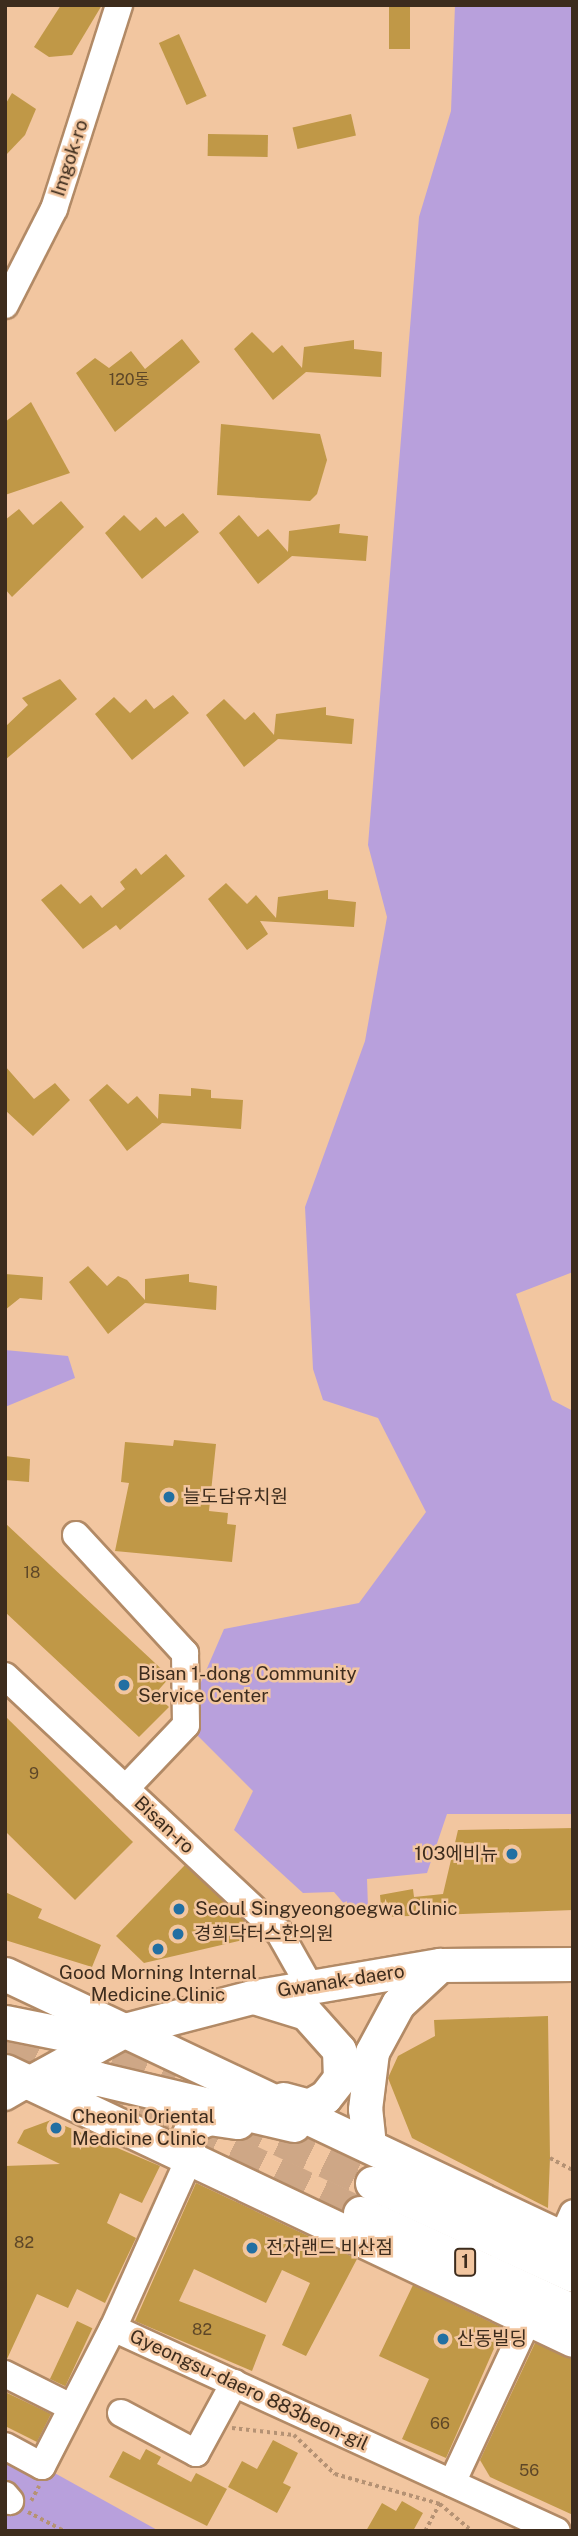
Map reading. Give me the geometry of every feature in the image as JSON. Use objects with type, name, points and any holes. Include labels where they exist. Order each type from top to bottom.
[{"type":"main road","name":"Gwanak-daero","points":[[13,2084],[125,2030],[252,1997],[309,1985],[440,1965],[573,1964]]},
{"type":"main road","points":[[369,2146],[365,2109],[372,2052],[398,2004],[440,1965]]},
{"type":"main road","points":[[5,1975],[125,2030],[268,2107],[369,2146],[569,2231]]},
{"type":"main road","points":[[190,2157],[186,2140],[193,2125],[209,2118],[268,2107],[309,2106],[325,2097],[340,2078],[339,2050],[306,2013],[252,1997]]},
{"type":"main road","points":[[5,2022],[65,2034],[125,2030]]},
{"type":"main road","points":[[13,2084],[99,2079],[268,2107]]},
{"type":"main road","points":[[13,2084],[190,2157],[573,2340]]},
{"type":"main road","name":"1","points":[[573,2275],[365,2198],[573,2311]]},
{"type":"street","name":"Imgok-ro","points":[[5,305],[54,209],[120,5]]},
{"type":"street","points":[[76,1535],[185,1653],[186,1724],[125,1789]]},
{"type":"street","name":"Bisan-ro","points":[[5,1676],[279,1932],[309,1985]]},
{"type":"street","name":"Gyeongsu-daero 883beon-gil","points":[[190,2157],[113,2328],[234,2383],[446,2494],[556,2531]]},
{"type":"street","points":[[446,2494],[528,2320]]},
{"type":"street","points":[[5,2446],[42,2466],[113,2328]]},
{"type":"street","points":[[5,2374],[71,2407]]},
{"type":"street","points":[[121,2413],[196,2453],[234,2383]]},
{"type":"path","points":[[550,2158],[573,2170]]},
{"type":"path","points":[[215,2418],[239,2432],[294,2435],[335,2474],[446,2494],[472,2531]]},
{"type":"path","points":[[42,2480],[14,2502],[64,2531]]},
{"type":"path","points":[[425,2531],[446,2494]]},
{"type":"shaded area","points":[[455,5],[573,5],[573,1272],[516,1294],[552,1400],[573,1411],[573,1814],[447,1814],[427,1873],[367,1879],[368,1907],[346,1906],[334,1892],[303,1893],[234,1830],[253,1791],[194,1732],[192,1703],[224,1629],[359,1603],[426,1512],[378,1418],[323,1400],[313,1369],[305,1207],[365,1041],[387,917],[368,845],[419,217],[451,111]]},
{"type":"shaded area","points":[[5,1350],[68,1356],[75,1378],[5,1407]]},
{"type":"shaded area","points":[[5,2446],[42,2466],[159,2531],[5,2531]]},
{"type":"building","points":[[61,5],[102,5],[72,55],[49,57],[34,47]]},
{"type":"building","points":[[389,5],[410,5],[410,49],[389,49]]},
{"type":"building","points":[[179,34],[207,96],[187,105],[159,43]]},
{"type":"building","points":[[12,93],[36,109],[25,135],[5,156],[5,105]]},
{"type":"building","points":[[351,114],[356,135],[297,149],[293,127]]},
{"type":"building","points":[[208,134],[268,135],[268,157],[208,156]]},
{"type":"building","points":[[252,332],[273,353],[282,345],[302,368],[304,347],[354,340],[354,349],[382,352],[381,377],[306,372],[273,400],[234,349]]},
{"type":"building","points":[[182,339],[200,362],[115,432],[76,373],[95,358],[109,368],[131,351],[145,369]]},
{"type":"building","points":[[31,402],[70,473],[5,495],[5,422]]},
{"type":"building","points":[[221,424],[320,434],[327,460],[317,494],[310,501],[217,495]]},
{"type":"building","points":[[61,501],[84,527],[12,597],[5,589],[5,520],[19,509],[33,525]]},
{"type":"building","points":[[183,513],[199,532],[142,579],[105,533],[124,515],[140,531],[156,517],[165,527]]},
{"type":"building","points":[[239,515],[258,537],[268,529],[288,552],[289,531],[340,524],[339,533],[368,536],[366,561],[292,556],[258,584],[219,533]]},
{"type":"building","points":[[60,679],[77,699],[5,760],[5,727],[28,705],[22,698]]},
{"type":"building","points":[[173,695],[189,713],[132,760],[95,714],[114,697],[130,713],[146,699],[154,709]]},
{"type":"building","points":[[224,699],[245,720],[254,712],[274,735],[276,714],[326,707],[326,715],[354,719],[352,744],[278,739],[244,767],[206,715]]},
{"type":"building","points":[[166,854],[185,876],[120,930],[116,925],[83,949],[41,900],[61,884],[80,904],[91,895],[102,908],[125,889],[120,882],[136,868],[141,875]]},
{"type":"building","points":[[226,883],[247,904],[256,895],[276,918],[278,897],[328,890],[328,899],[356,902],[354,927],[260,921],[268,934],[247,950],[208,899]]},
{"type":"building","points":[[5,1066],[34,1099],[55,1083],[70,1100],[33,1136],[5,1110]]},
{"type":"building","points":[[107,1084],[128,1104],[137,1096],[158,1119],[159,1094],[191,1096],[191,1088],[211,1090],[211,1098],[243,1100],[241,1129],[162,1123],[127,1151],[89,1100]]},
{"type":"building","points":[[88,1266],[107,1286],[118,1276],[127,1280],[145,1300],[145,1279],[189,1274],[189,1282],[217,1286],[216,1310],[145,1303],[108,1334],[69,1282]]},
{"type":"building","points":[[5,1274],[43,1277],[42,1300],[20,1298],[5,1310]]},
{"type":"building","name":"늘도담유치원","points":[[174,1440],[216,1444],[209,1511],[228,1513],[227,1524],[236,1525],[232,1562],[115,1551],[129,1483],[121,1482],[125,1442],[173,1446]]},
{"type":"building","points":[[5,1456],[30,1459],[29,1482],[5,1480]]},
{"type":"building","points":[[5,1523],[170,1677],[155,1694],[169,1707],[139,1737],[5,1612]]},
{"type":"building","points":[[5,1716],[133,1842],[75,1900],[5,1831]]},
{"type":"building","name":"103에비뉴","points":[[573,1828],[573,1910],[382,1917],[380,1895],[413,1889],[414,1897],[443,1894],[458,1830]]},
{"type":"building","points":[[185,1865],[254,1930],[243,1940],[144,1963],[116,1936]]},
{"type":"building","points":[[5,1892],[42,1909],[38,1918],[101,1945],[92,1967],[5,1940]]},
{"type":"building","points":[[548,2016],[548,2208],[412,2138],[388,2078],[398,2056],[435,2036],[434,2020]]},
{"type":"building","points":[[51,2120],[160,2166],[142,2203],[120,2193],[107,2223],[136,2238],[105,2303],[77,2289],[68,2308],[37,2294],[7,2359],[5,2166],[60,2164],[17,2143],[24,2130]]},
{"type":"building","points":[[196,2183],[357,2259],[306,2356],[282,2345],[310,2283],[282,2270],[266,2303],[194,2269],[179,2301],[266,2335],[252,2371],[135,2321]]},
{"type":"building","name":"산동빌딩","points":[[413,2285],[503,2328],[446,2458],[402,2439],[429,2379],[379,2356]]},
{"type":"building","points":[[77,2321],[92,2328],[65,2386],[50,2379]]},
{"type":"building","points":[[535,2343],[573,2359],[573,2515],[490,2477],[480,2460]]},
{"type":"building","points":[[5,2392],[51,2414],[37,2442],[5,2426]]},
{"type":"building","points":[[273,2440],[298,2453],[283,2483],[291,2487],[277,2513],[228,2487],[242,2461],[257,2469]]},
{"type":"building","points":[[146,2449],[161,2457],[157,2464],[191,2482],[196,2473],[227,2489],[207,2526],[109,2477],[123,2451],[140,2460]]},
{"type":"building","points":[[402,2501],[423,2513],[413,2531],[366,2531],[382,2503],[396,2511]]},
{"type":"tunnel","points":[[67,2039],[170,2088]]},
{"type":"tunnel","points":[[5,2044],[358,2212]]},
{"type":"tunnel","points":[[235,2118],[372,2183]]},
{"type":"place","name":"늘도담유치원","points":[[169,1497]]},
{"type":"place","name":"Bisan 1-dong Community Service Center","points":[[124,1685]]},
{"type":"place","name":"103에비뉴","points":[[512,1854]]},
{"type":"place","name":"Seoul Singyeongoegwa Clinic","points":[[179,1909]]},
{"type":"place","name":"경희닥터스한의원","points":[[178,1934]]},
{"type":"place","name":"Good Morning Internal Medicine Clinic","points":[[158,1949]]},
{"type":"place","name":"Cheonil Oriental Medicine Clinic","points":[[56,2128]]},
{"type":"place","name":"전자랜드 비산점","points":[[252,2248]]},
{"type":"place","name":"산동빌딩","points":[[443,2339]]}]
